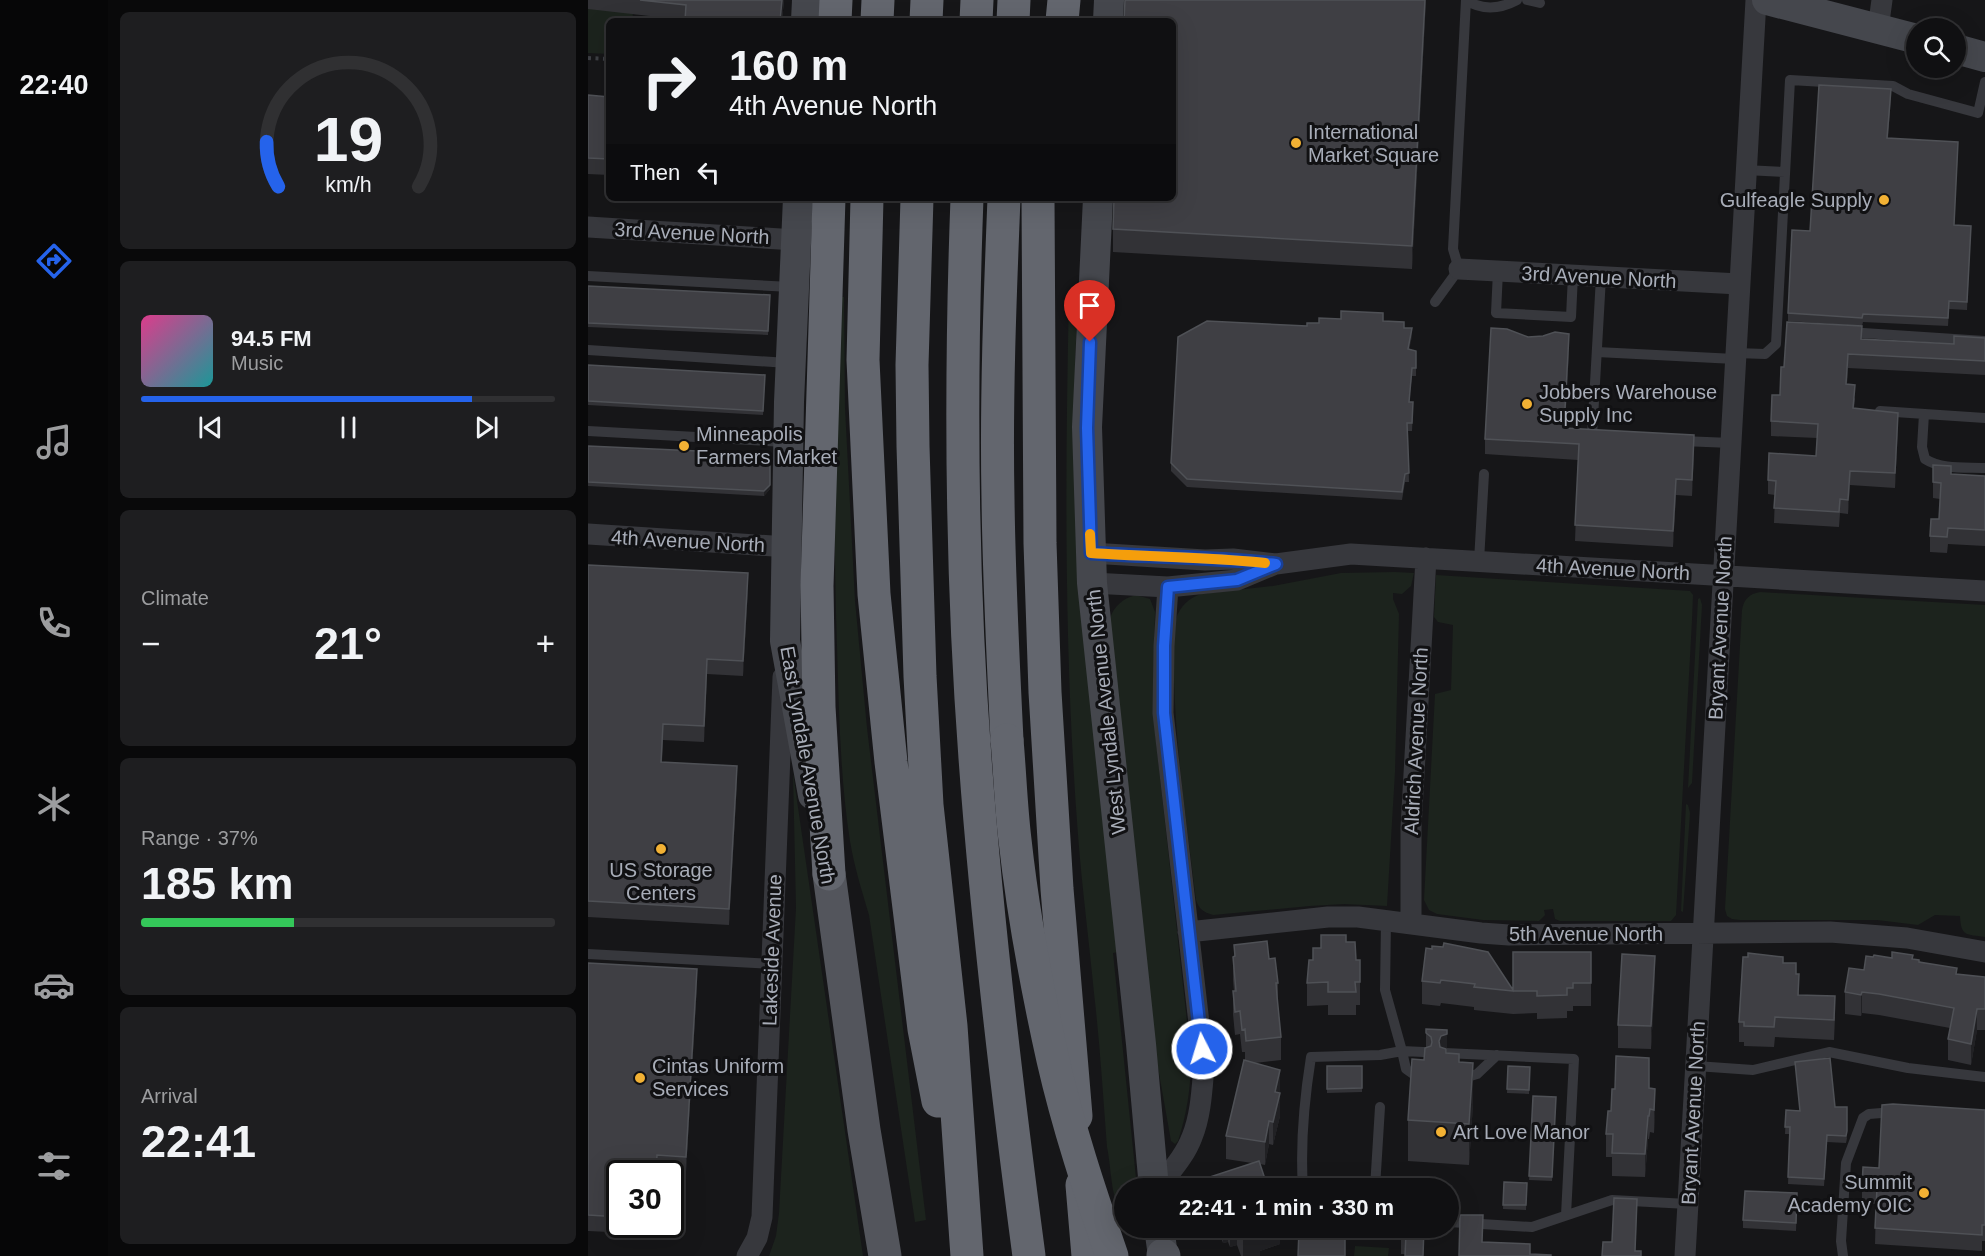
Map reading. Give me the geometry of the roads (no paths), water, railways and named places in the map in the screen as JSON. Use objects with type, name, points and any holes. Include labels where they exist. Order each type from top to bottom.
[{"type":"highway","points":[[836,0],[836,18]]},
{"type":"highway","points":[[877,18],[878,0]]},
{"type":"highway","points":[[926,18],[927,0]]},
{"type":"highway","points":[[976,18],[977,0]]},
{"type":"highway","points":[[1013,18],[1014,0]]},
{"type":"highway","points":[[1045,18],[1046,0]]},
{"type":"highway","points":[[1062,18],[1064,0]]},
{"type":"highway","points":[[829,201],[818,613],[819,707],[829,874]]},
{"type":"highway","points":[[867,201],[863,360],[874,594],[891,762],[924,1029],[965,1242]]},
{"type":"highway","points":[[917,201],[913,406],[915,566],[927,805],[951,1026],[965,1242]]},
{"type":"highway","points":[[967,201],[962,408],[966,593],[976,768],[995,981],[1029,1256]]},
{"type":"highway","points":[[1004,201],[998,497],[1002,653],[1014,838],[1030,944],[1053,1062],[1081,1163],[1112,1256]]},
{"type":"highway","points":[[1038,201],[1040,543],[1047,745],[1088,1256]]},
{"type":"main road","points":[[806,18],[807,0]]},
{"type":"main road","points":[[1108,18],[1109,0]]},
{"type":"main road","points":[[1767,0],[1880,14],[1906,32]]},
{"type":"main road","points":[[1966,52],[1985,57]]},
{"type":"main road","name":"East Lyndale Avenue North","points":[[798,201],[790,363],[785,641],[829,874],[864,1130],[885,1256]]},
{"type":"main road","name":"West Lyndale Avenue North","points":[[1098,201],[1087,428],[1092,583],[1155,1178]]},
{"type":"street","name":"Bryant Avenue North","points":[[1685,1256],[1756,0]]},
{"type":"street","name":"3rd Avenue North","points":[[588,227],[796,240]]},
{"type":"street","name":"3rd Avenue North","points":[[1459,269],[1739,284]]},
{"type":"street","name":"4th Avenue North","points":[[588,534],[788,547]]},
{"type":"street","name":"4th Avenue North","points":[[1091,553],[1204,560],[1233,559],[1276,564],[1352,554],[1985,591]]},
{"type":"street","name":"Aldrich Avenue North","points":[[1411,923],[1411,828],[1426,558]]},
{"type":"street","name":"4th Avenue North","points":[[1092,583],[1168,587],[1237,580],[1276,564]]},
{"type":"street","points":[[1164,1178],[1181,1158],[1192,1137],[1201,1097],[1204,1066],[1164,713],[1164,646],[1168,587]]},
{"type":"street","name":"Lakeside Avenue","points":[[747,1256],[757,1238],[762,1217],[785,641]]},
{"type":"street","name":"5th Avenue North","points":[[1188,932],[1328,917],[1358,917],[1509,935],[1830,932],[1876,934],[1938,942],[1985,952]]},
{"type":"lane","points":[[1435,302],[1459,269],[1453,249],[1466,0],[1482,7],[1496,8],[1517,0]]},
{"type":"lane","points":[[1527,0],[1540,3]]},
{"type":"lane","points":[[1597,352],[1736,356],[1765,354],[1776,344],[1783,328],[1785,172],[1790,80],[1893,86],[1908,94],[1978,113],[1985,82]]},
{"type":"lane","points":[[1745,170],[1785,172]]},
{"type":"lane","points":[[1498,272],[1496,313],[1571,317],[1573,275]]},
{"type":"lane","points":[[588,276],[794,288]]},
{"type":"lane","points":[[1601,277],[1592,435],[1615,437]]},
{"type":"lane","points":[[1835,332],[1985,341]]},
{"type":"lane","points":[[588,350],[790,363]]},
{"type":"lane","points":[[1880,411],[1985,418]]},
{"type":"lane","points":[[1924,414],[1922,447],[1925,459],[1932,464],[1985,468]]},
{"type":"lane","points":[[588,431],[788,442]]},
{"type":"lane","points":[[1671,440],[1731,443]]},
{"type":"lane","points":[[1479,561],[1484,474]]},
{"type":"lane","points":[[1386,921],[1385,990],[1406,1069],[1425,1082]]},
{"type":"lane","points":[[588,954],[771,964]]},
{"type":"lane","points":[[1302,1178],[1303,1105],[1311,1057],[1380,1055],[1402,1051],[1574,1059],[1566,1215]]},
{"type":"lane","points":[[1696,1066],[1753,1070],[1829,1052],[1908,1068],[1985,1077]]},
{"type":"lane","points":[[1446,1083],[1478,1074],[1497,1055]]},
{"type":"lane","points":[[1376,1178],[1380,1107]]},
{"type":"lane","points":[[1843,1256],[1841,1241],[1846,1163],[1863,1118],[1869,1114],[1902,1112]]},
{"type":"lane","points":[[1459,1223],[1532,1227],[1612,1200],[1688,1204]]},
{"type":"place","name":"International Market Square","points":[[1296,143]]},
{"type":"place","name":"Gulfeagle Supply","points":[[1884,200]]},
{"type":"place","name":"Jobbers Warehouse Supply Inc","points":[[1527,404]]},
{"type":"place","name":"Minneapolis Farmers Market","points":[[684,446]]},
{"type":"place","name":"US Storage Centers","points":[[661,849]]},
{"type":"place","name":"Cintas Uniform Services","points":[[640,1078]]},
{"type":"place","name":"Art Love Manor","points":[[1441,1132]]},
{"type":"place","name":"Summit Academy OIC","points":[[1924,1193]]}]
